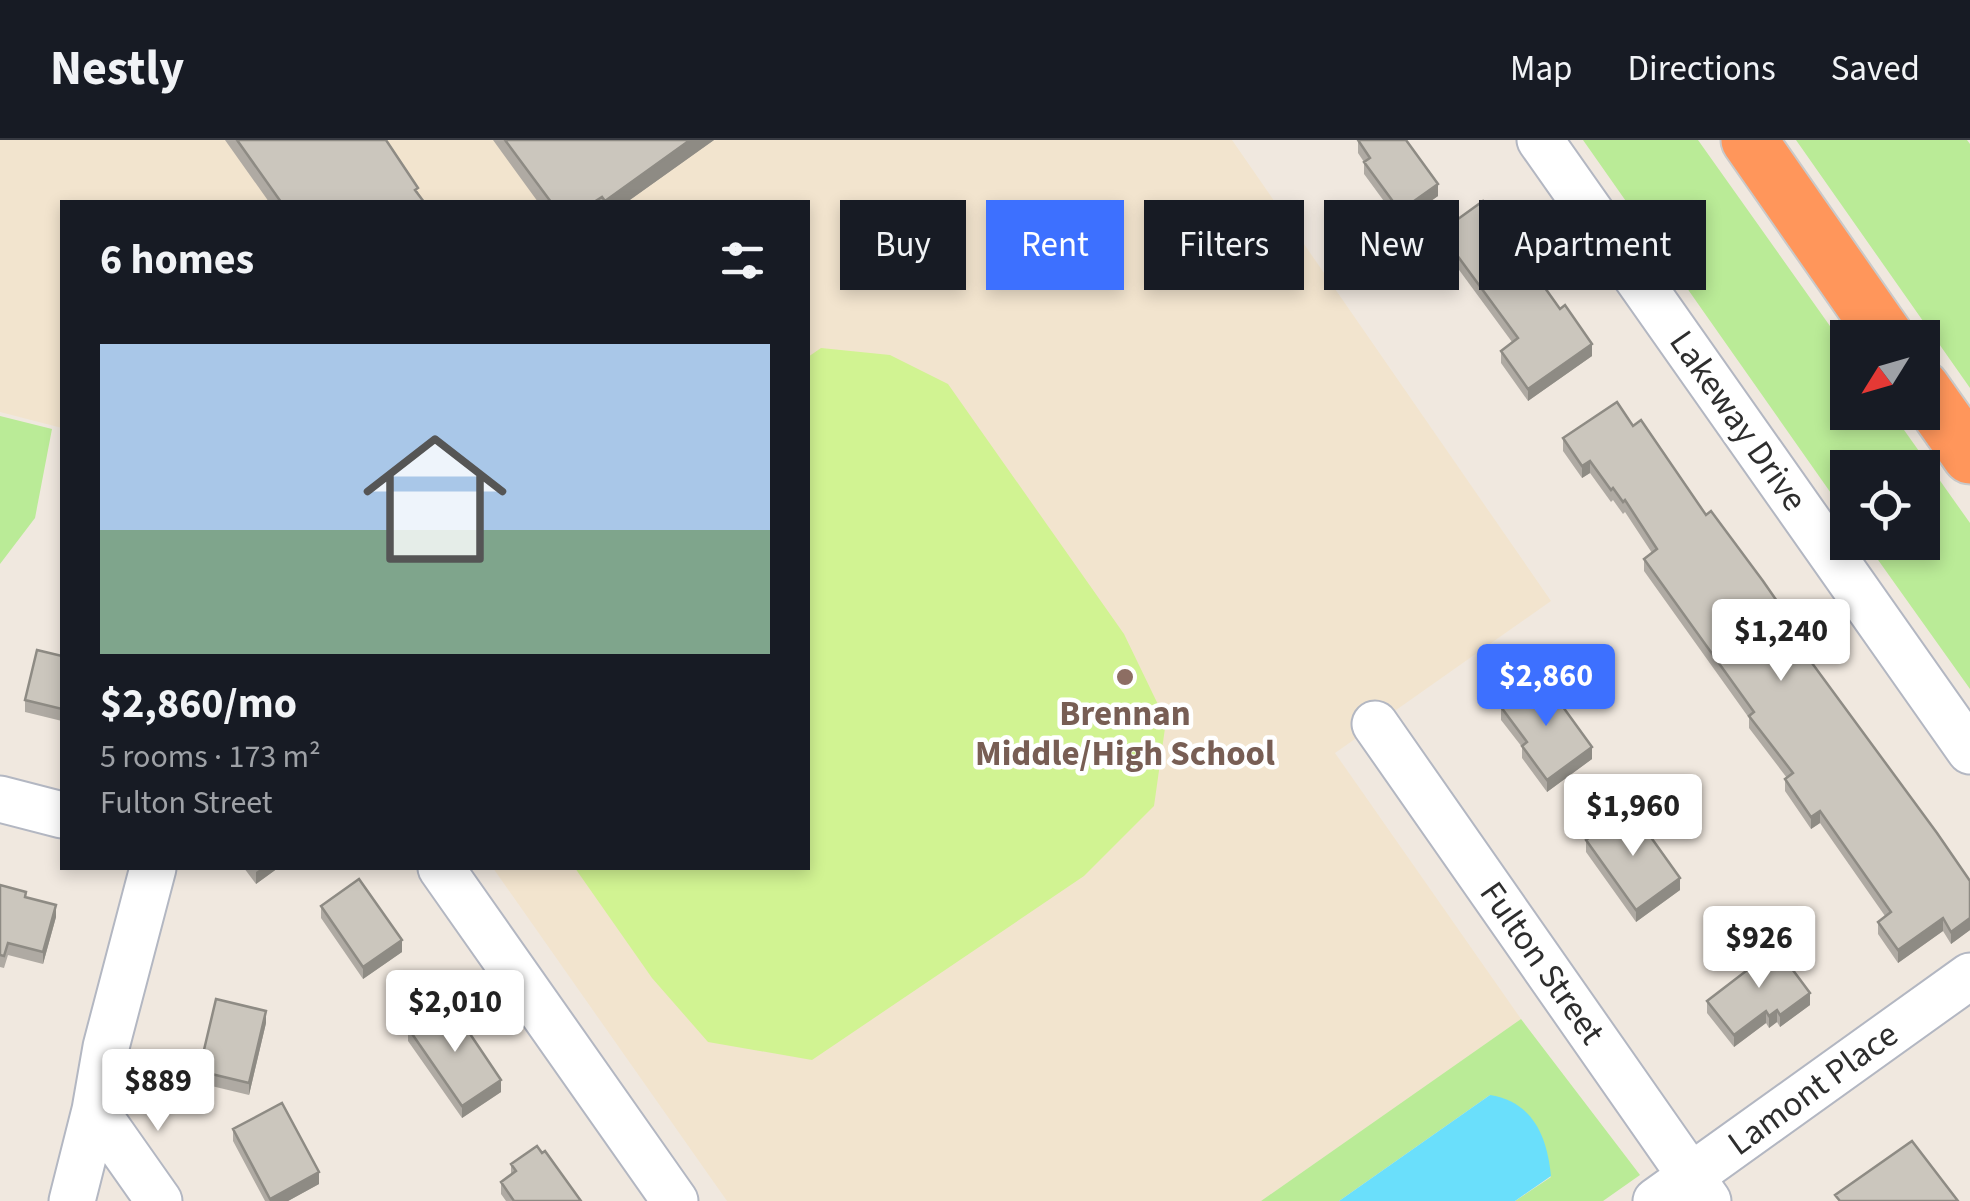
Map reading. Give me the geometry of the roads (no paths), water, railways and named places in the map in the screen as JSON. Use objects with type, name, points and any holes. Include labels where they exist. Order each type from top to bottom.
[{"type":"highway","points":[[1749,140],[1874,320]]},
{"type":"highway","points":[[1940,414],[1970,456]]},
{"type":"street","name":"Lakeway Drive","points":[[1540,140],[1970,751]]},
{"type":"street","name":"Fulton Street","points":[[1376,724],[1685,1193]]},
{"type":"street","points":[[0,800],[60,815]]},
{"type":"street","points":[[72,1201],[106,1047],[152,870]]},
{"type":"street","points":[[443,870],[675,1201]]},
{"type":"street","name":"Lamont Place","points":[[1685,1193],[1970,976]]},
{"type":"street","points":[[95,1110],[159,1201]]},
{"type":"water","points":[[1490,1095],[1517,1105],[1535,1123],[1546,1147],[1551,1176],[1515,1201],[1339,1201]]},
{"type":"place","name":"Brennan Middle/High School","points":[[1125,677]]}]
